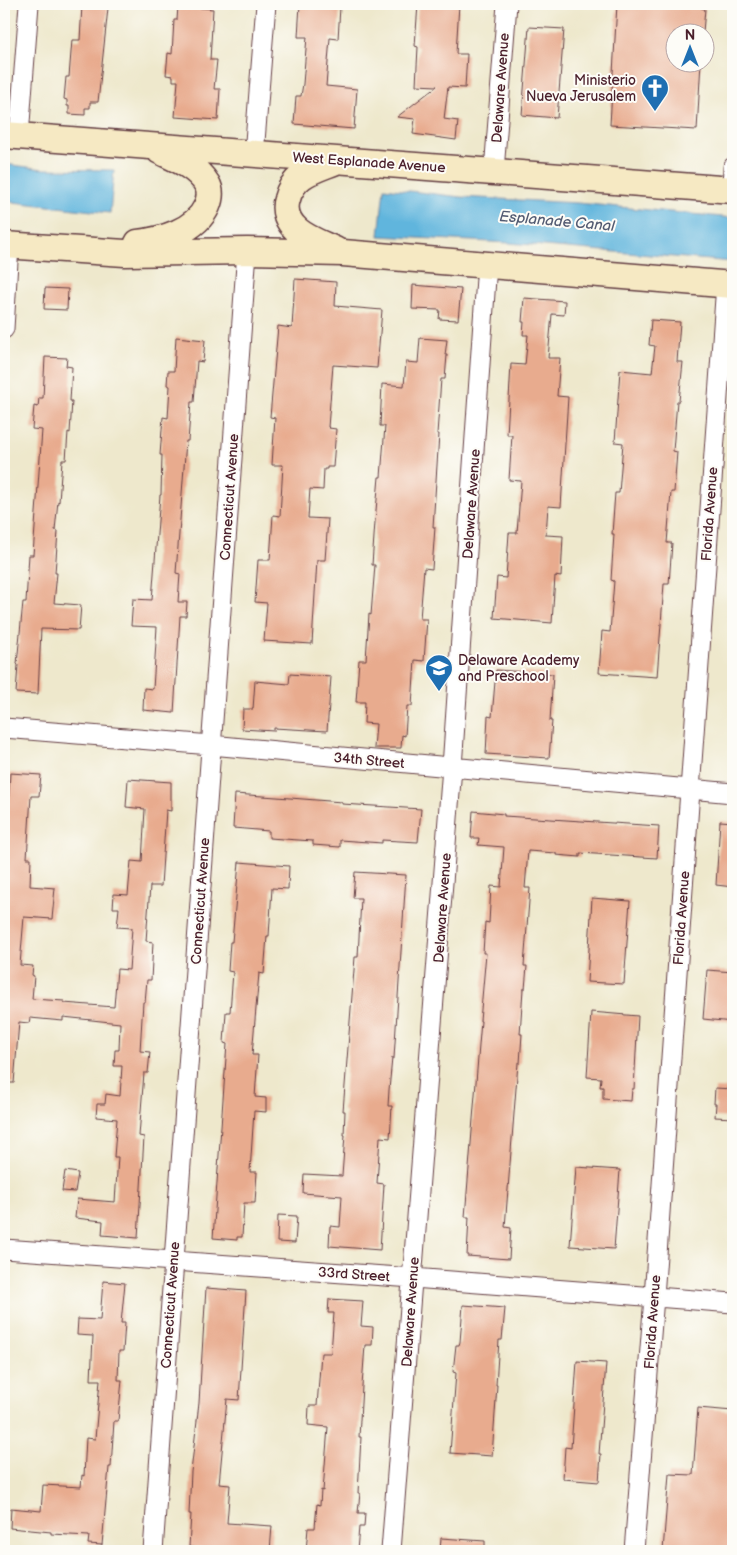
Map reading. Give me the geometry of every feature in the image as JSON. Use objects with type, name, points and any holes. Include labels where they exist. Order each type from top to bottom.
[{"type":"main road","name":"West Esplanade Avenue","points":[[11,136],[494,171],[733,182]]},
{"type":"main road","points":[[85,251],[149,242],[178,232],[195,222],[205,210],[210,198],[208,185],[200,176],[189,166],[147,146]]},
{"type":"main road","points":[[339,160],[310,171],[294,182],[289,189],[285,204],[287,218],[298,230],[309,238],[344,253]]},
{"type":"main road","points":[[7,245],[125,253],[247,251],[344,253],[729,284]]},
{"type":"street","points":[[11,136],[30,4]]},
{"type":"street","points":[[254,154],[266,4]]},
{"type":"street","name":"Delaware Avenue","points":[[494,171],[506,4]]},
{"type":"street","points":[[4,329],[7,245]]},
{"type":"street","name":"Connecticut Avenue","points":[[152,1551],[247,251]]},
{"type":"street","name":"Delaware Avenue","points":[[391,1551],[452,767],[487,264]]},
{"type":"street","name":"Florida Avenue","points":[[634,1551],[729,284]]},
{"type":"street","name":"34th Street","points":[[4,728],[733,793]]},
{"type":"street","name":"33rd Street","points":[[4,1250],[413,1278],[733,1303]]},
{"type":"water","points":[[4,164],[44,169],[114,170],[110,213],[4,201]]},
{"type":"water","name":"Esplanade Canal","points":[[384,188],[461,197],[578,203],[733,218],[733,262],[509,243],[379,236]]},
{"type":"building","points":[[300,4],[340,7],[338,39],[330,38],[326,86],[357,89],[354,129],[294,124],[296,96],[301,96],[303,84],[307,37],[298,37]]},
{"type":"building","points":[[418,4],[459,4],[456,54],[467,54],[465,88],[448,87],[444,119],[458,121],[456,140],[413,134],[415,119],[397,117],[437,86],[416,85],[418,47],[415,46]]},
{"type":"building","points":[[617,4],[701,4],[701,8],[705,9],[704,22],[664,22],[664,72],[700,72],[697,130],[610,125]]},
{"type":"building","points":[[82,5],[108,8],[98,102],[90,102],[90,108],[85,108],[85,115],[69,114],[67,100],[64,99],[66,77],[69,77],[72,40],[80,40]]},
{"type":"building","points":[[178,6],[213,9],[210,60],[217,60],[214,89],[220,89],[218,120],[175,117],[178,81],[173,81],[173,76],[166,75],[168,53],[172,54],[174,20],[177,20]]},
{"type":"building","points":[[529,27],[564,29],[557,118],[522,115]]},
{"type":"building","points":[[295,279],[336,282],[335,306],[382,310],[377,368],[333,365],[328,427],[336,429],[333,467],[324,469],[323,490],[310,489],[308,518],[328,519],[325,560],[317,560],[312,644],[264,641],[267,603],[255,602],[258,560],[270,560],[273,515],[280,516],[283,465],[272,465],[275,418],[270,417],[278,326],[292,328]]},
{"type":"building","points":[[413,285],[461,289],[458,320],[439,319],[440,310],[412,309]]},
{"type":"building","points":[[45,288],[68,289],[67,310],[44,309]]},
{"type":"building","points":[[524,298],[565,301],[564,315],[552,314],[548,358],[560,358],[557,396],[568,397],[561,507],[548,506],[546,535],[563,536],[561,577],[555,576],[552,623],[494,618],[497,577],[506,578],[509,533],[517,533],[521,481],[509,480],[512,435],[507,435],[511,364],[525,365],[528,335],[523,335]]},
{"type":"building","points":[[651,320],[680,322],[677,362],[683,362],[679,401],[677,401],[673,451],[677,452],[674,492],[671,492],[667,543],[672,543],[669,584],[664,584],[657,677],[599,673],[602,631],[610,632],[614,581],[611,580],[614,534],[612,534],[615,493],[619,493],[623,443],[615,442],[620,370],[652,373],[655,346],[649,345]]},
{"type":"building","points":[[176,337],[205,340],[203,362],[197,361],[194,402],[191,402],[188,441],[186,441],[176,573],[180,574],[178,602],[187,602],[186,616],[180,616],[174,713],[143,710],[144,688],[153,689],[157,627],[131,626],[133,599],[152,600],[161,495],[162,455],[160,455],[163,417],[168,418],[170,386],[167,385],[168,371],[174,371]]},
{"type":"building","points":[[420,338],[447,340],[445,379],[441,379],[437,434],[439,434],[432,569],[424,568],[420,619],[427,619],[424,661],[415,660],[412,706],[407,706],[405,736],[402,735],[401,748],[374,748],[376,724],[364,723],[365,702],[356,702],[359,660],[366,660],[369,614],[371,615],[375,565],[372,565],[375,522],[385,426],[380,426],[382,384],[404,386],[406,362],[418,363]]},
{"type":"building","points":[[45,357],[67,358],[66,366],[72,367],[70,433],[68,432],[66,460],[62,460],[55,530],[58,531],[54,603],[81,605],[79,630],[41,629],[38,694],[16,693],[23,602],[26,602],[29,555],[33,555],[42,430],[32,429],[34,406],[38,407],[39,398],[43,398]]},
{"type":"building","points":[[496,670],[553,674],[549,758],[486,754],[488,716],[492,717]]},
{"type":"building","points":[[290,674],[331,677],[327,731],[274,728],[274,731],[242,729],[243,709],[253,709],[255,681],[289,684]]},
{"type":"building","points":[[10,773],[41,775],[39,796],[31,796],[27,858],[31,858],[30,886],[55,888],[52,919],[24,917],[20,965],[33,966],[32,999],[114,1007],[117,969],[129,970],[132,928],[117,927],[119,908],[113,908],[114,894],[128,895],[131,861],[142,862],[145,809],[126,807],[128,779],[171,782],[171,811],[166,810],[161,886],[150,886],[146,941],[153,942],[151,980],[147,980],[145,1002],[143,1002],[140,1051],[150,1052],[148,1073],[144,1073],[139,1136],[144,1137],[138,1238],[102,1235],[103,1221],[75,1218],[77,1199],[115,1202],[118,1157],[114,1157],[117,1119],[96,1117],[97,1104],[105,1104],[106,1094],[120,1096],[122,1066],[114,1066],[115,1050],[119,1050],[120,1023],[63,1017],[63,1021],[30,1018],[29,1023],[19,1022],[14,1083],[4,1083],[4,810],[8,809]]},
{"type":"building","points":[[235,794],[421,809],[418,842],[382,840],[382,843],[340,840],[340,847],[313,845],[313,841],[269,838],[269,831],[233,828]]},
{"type":"building","points":[[473,811],[504,814],[504,816],[659,826],[657,858],[580,853],[580,857],[528,851],[525,888],[530,888],[524,966],[527,966],[525,989],[523,989],[520,1063],[518,1063],[505,1227],[511,1228],[509,1259],[467,1256],[469,1217],[465,1217],[486,953],[483,953],[485,922],[489,923],[491,886],[501,887],[504,847],[478,845],[479,838],[471,838]]},
{"type":"building","points":[[720,821],[733,822],[733,887],[716,885]]},
{"type":"building","points":[[239,862],[289,866],[288,889],[272,888],[264,974],[259,973],[252,1055],[258,1055],[255,1097],[266,1098],[266,1112],[254,1111],[250,1172],[257,1172],[255,1203],[244,1203],[242,1237],[237,1237],[237,1240],[213,1238],[227,1044],[224,1043],[226,1012],[230,1012],[233,972],[228,971],[230,942],[232,942]]},
{"type":"building","points":[[355,872],[406,875],[394,1058],[392,1058],[388,1106],[392,1106],[390,1138],[380,1137],[377,1183],[384,1184],[380,1250],[329,1246],[330,1226],[340,1227],[342,1196],[303,1193],[304,1174],[342,1176],[345,1135],[345,1111],[343,1111],[355,957],[358,957],[361,898],[353,898]]},
{"type":"building","points":[[592,898],[630,901],[624,984],[587,982]]},
{"type":"building","points":[[707,970],[733,972],[733,1022],[703,1019]]},
{"type":"building","points":[[591,1012],[638,1016],[634,1089],[632,1089],[631,1101],[603,1099],[603,1087],[600,1087],[601,1078],[587,1077]]},
{"type":"building","points":[[715,1088],[733,1089],[733,1118],[715,1117]]},
{"type":"building","points":[[576,1167],[620,1170],[614,1249],[570,1246]]},
{"type":"building","points":[[65,1171],[78,1173],[75,1192],[62,1191]]},
{"type":"building","points":[[278,1215],[297,1216],[295,1243],[277,1242]]},
{"type":"building","points":[[103,1281],[125,1283],[121,1323],[125,1323],[123,1351],[119,1351],[118,1380],[122,1380],[118,1421],[114,1421],[102,1545],[88,1544],[89,1536],[51,1534],[51,1532],[10,1528],[11,1508],[41,1511],[43,1485],[81,1487],[82,1475],[84,1476],[86,1438],[95,1439],[100,1380],[91,1380],[93,1336],[77,1335],[78,1319],[100,1320]]},
{"type":"building","points":[[206,1288],[246,1291],[239,1400],[227,1399],[219,1484],[230,1485],[227,1523],[272,1526],[270,1551],[244,1548],[244,1551],[189,1547],[191,1472],[199,1403]]},
{"type":"building","points":[[329,1299],[363,1301],[361,1326],[373,1327],[372,1345],[365,1345],[362,1386],[358,1513],[365,1513],[364,1527],[359,1527],[357,1551],[306,1551],[308,1528],[315,1528],[317,1504],[320,1505],[321,1490],[323,1491],[328,1427],[308,1425],[309,1406],[317,1406],[321,1353],[331,1353],[334,1313],[328,1313]]},
{"type":"building","points":[[463,1305],[505,1308],[502,1340],[499,1340],[492,1456],[450,1453],[456,1373],[453,1372],[456,1345],[459,1345],[460,1342]]},
{"type":"building","points":[[577,1361],[606,1363],[599,1454],[601,1454],[599,1482],[563,1479],[565,1447],[571,1448]]},
{"type":"building","points":[[698,1408],[733,1411],[733,1525],[730,1551],[663,1551],[669,1474],[693,1475]]},
{"type":"building","points":[[441,1538],[485,1541],[485,1551],[440,1551]]},
{"type":"place","name":"Ministerio Nueva Jerusalem","points":[[655,112]]},
{"type":"place","name":"Delaware Academy and Preschool","points":[[439,692]]}]
